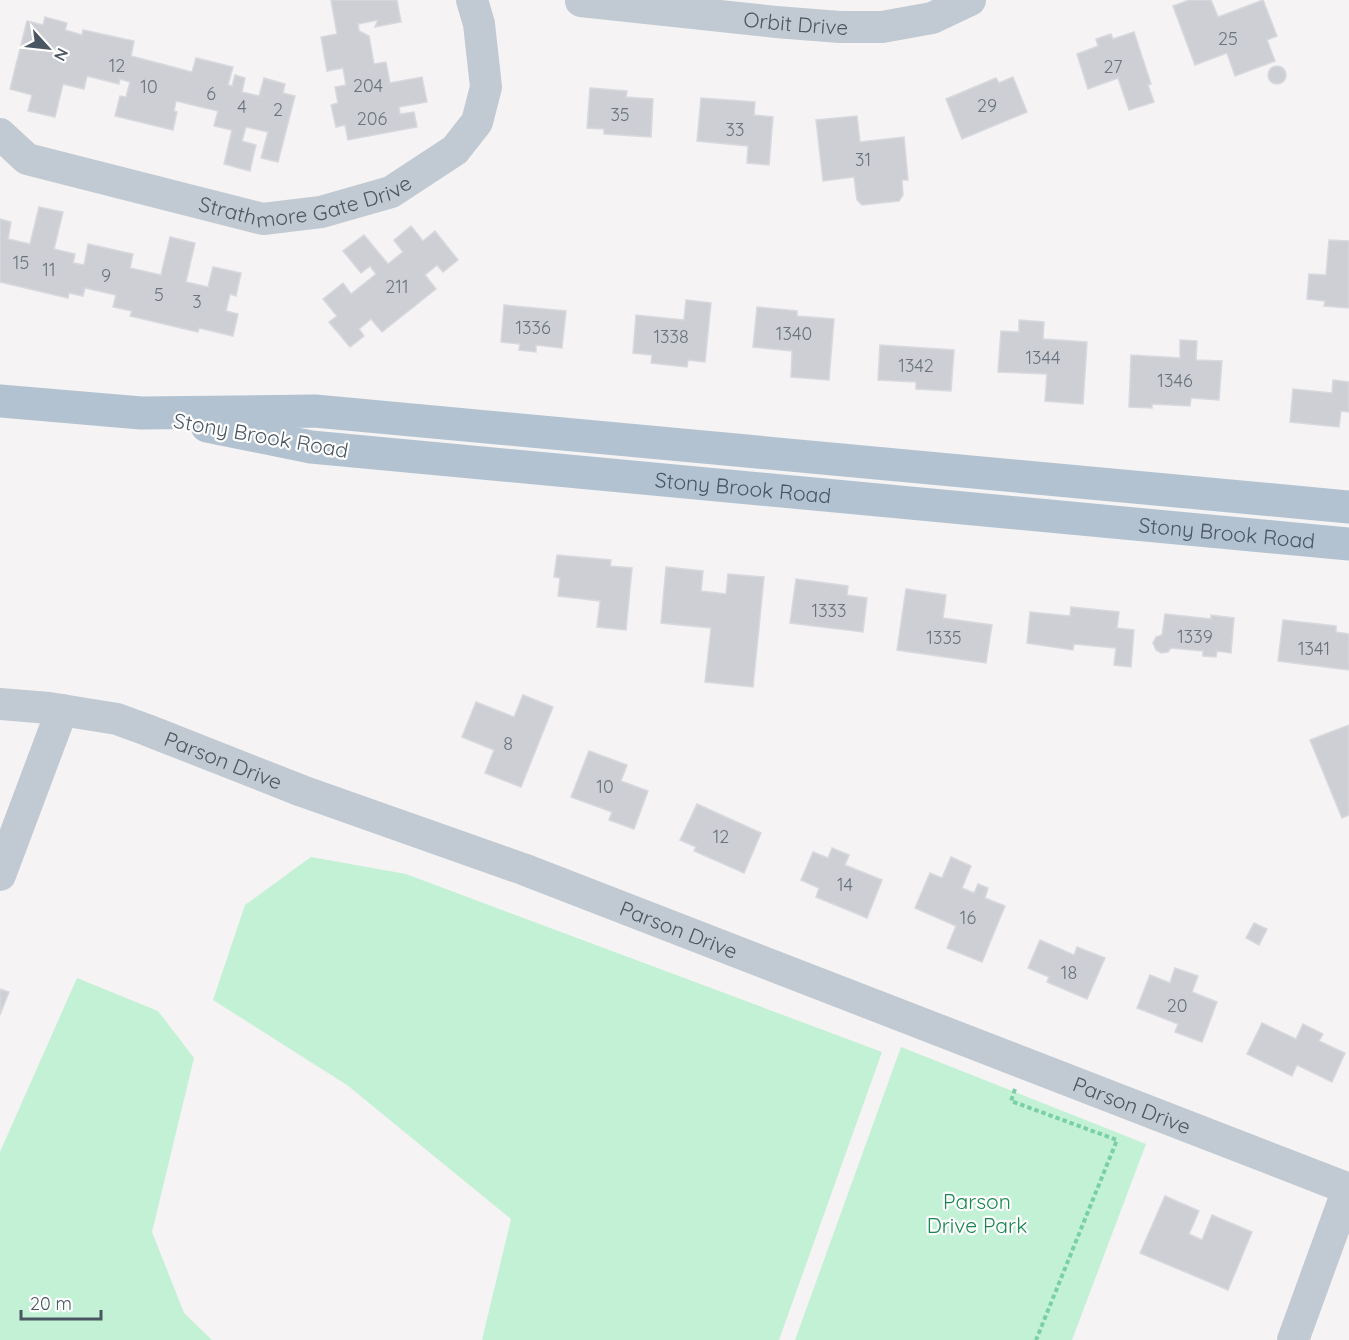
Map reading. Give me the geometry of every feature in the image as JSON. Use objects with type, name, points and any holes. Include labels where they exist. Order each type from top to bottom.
[{"type":"main road","name":"Stony Brook Road","points":[[0,401],[141,413],[315,411],[1349,507]]},
{"type":"main road","name":"Stony Brook Road","points":[[141,413],[311,447],[1349,544]]},
{"type":"main road","points":[[880,500],[882,464]]},
{"type":"street","name":"Strathmore Gate Drive","points":[[0,134],[27,159],[263,219],[321,212],[391,192],[455,150],[477,122],[486,87],[479,24],[472,0]]},
{"type":"street","name":"Orbit Drive","points":[[581,1],[776,22],[840,27],[882,27],[932,18],[970,0]]},
{"type":"street","name":"Parson Drive","points":[[0,704],[62,710],[117,719],[302,791],[523,869],[1348,1189]]},
{"type":"street","points":[[0,875],[62,710]]},
{"type":"street","points":[[1293,1340],[1348,1189]]},
{"type":"path","points":[[1023,1063],[1011,1101],[1117,1140],[1036,1340]]},
{"type":"green space","points":[[311,857],[406,874],[882,1052],[779,1340],[482,1340],[511,1219],[347,1085],[213,1000],[245,905]]},
{"type":"green space","points":[[77,978],[158,1011],[194,1058],[152,1232],[184,1313],[212,1340],[0,1340],[0,1152]]},
{"type":"green space","name":"Parson Drive Park","points":[[901,1047],[1146,1144],[1072,1340],[795,1340]]},
{"type":"building","points":[[331,0],[397,0],[401,22],[375,27],[378,20],[358,24],[359,31],[369,36],[374,64],[386,62],[390,83],[422,77],[427,102],[399,107],[400,114],[414,112],[417,127],[348,140],[345,125],[336,127],[331,105],[338,103],[335,87],[346,85],[343,68],[327,71],[321,37],[337,34]]},
{"type":"building","points":[[1189,0],[1211,0],[1218,17],[1263,0],[1277,36],[1267,40],[1275,61],[1235,76],[1227,53],[1195,65],[1173,6]]},
{"type":"building","points":[[45,17],[67,23],[65,30],[82,35],[83,30],[134,41],[131,56],[192,72],[196,58],[233,67],[228,85],[232,86],[235,75],[245,78],[242,92],[259,96],[264,78],[285,84],[283,93],[295,96],[278,162],[261,158],[268,132],[246,127],[242,141],[256,145],[250,171],[224,164],[232,130],[214,126],[218,111],[176,101],[174,111],[177,112],[173,130],[115,116],[120,96],[126,97],[130,82],[120,79],[119,84],[87,76],[84,89],[63,84],[55,117],[28,111],[32,95],[10,89],[27,21],[43,25]]},
{"type":"building","points":[[1134,32],[1151,84],[1148,85],[1154,102],[1129,110],[1118,78],[1088,89],[1077,54],[1098,46],[1096,39],[1111,34],[1113,39]]},
{"type":"building","points":[[1277,66],[1283,69],[1286,75],[1283,81],[1277,84],[1271,81],[1268,75],[1271,69]]},
{"type":"building","points":[[1013,77],[1027,112],[962,139],[946,99],[996,78],[999,83]]},
{"type":"building","points":[[590,88],[627,91],[626,97],[653,99],[651,137],[604,134],[604,129],[587,128]]},
{"type":"building","points":[[701,98],[755,102],[754,115],[773,117],[769,165],[747,163],[748,146],[697,141]]},
{"type":"building","points":[[857,116],[860,142],[904,137],[908,180],[902,180],[903,195],[899,201],[862,205],[857,200],[854,177],[823,181],[816,120]]},
{"type":"building","points":[[39,207],[63,212],[54,249],[75,254],[73,263],[84,265],[88,244],[133,254],[130,268],[161,275],[170,237],[195,243],[186,282],[208,287],[213,267],[241,273],[236,296],[230,294],[226,311],[238,314],[233,336],[199,328],[198,332],[130,316],[132,311],[113,307],[116,295],[85,288],[83,296],[69,293],[68,298],[0,282],[0,219],[11,222],[8,239],[30,244]]},
{"type":"building","points":[[411,226],[423,241],[435,231],[458,260],[443,272],[437,265],[425,275],[436,289],[382,332],[371,319],[359,329],[364,336],[350,347],[329,322],[337,316],[323,299],[343,283],[351,294],[376,274],[370,266],[361,273],[343,251],[364,235],[388,264],[403,252],[394,240]]},
{"type":"building","points":[[1329,240],[1349,241],[1349,308],[1324,306],[1325,301],[1307,299],[1309,274],[1326,275]]},
{"type":"building","points":[[686,300],[711,303],[705,362],[688,360],[687,367],[651,363],[652,355],[633,353],[636,315],[684,320]]},
{"type":"building","points":[[504,305],[566,311],[562,348],[536,345],[536,352],[519,350],[520,344],[501,342]]},
{"type":"building","points":[[757,307],[797,311],[797,316],[834,319],[829,380],[791,377],[792,351],[753,347]]},
{"type":"building","points":[[1019,320],[1044,322],[1043,339],[1087,342],[1083,404],[1045,401],[1047,374],[998,372],[1001,331],[1019,332]]},
{"type":"building","points":[[1180,340],[1197,341],[1196,360],[1222,361],[1219,400],[1191,398],[1190,406],[1152,404],[1152,408],[1129,407],[1131,355],[1180,358]]},
{"type":"building","points":[[880,345],[954,350],[951,391],[916,389],[916,382],[878,380]]},
{"type":"building","points":[[1333,380],[1349,382],[1349,412],[1341,411],[1339,427],[1290,422],[1293,389],[1332,393]]},
{"type":"building","points":[[557,555],[611,560],[610,566],[632,568],[626,630],[597,627],[600,601],[558,596],[560,578],[554,577]]},
{"type":"building","points":[[666,567],[703,571],[701,591],[726,594],[728,574],[764,577],[753,687],[705,682],[711,628],[661,623]]},
{"type":"building","points":[[796,579],[848,586],[847,595],[867,598],[863,632],[790,623]]},
{"type":"building","points":[[906,589],[946,595],[943,618],[992,625],[986,663],[897,650]]},
{"type":"building","points":[[1071,607],[1119,612],[1117,628],[1134,630],[1131,667],[1114,665],[1116,648],[1074,644],[1073,650],[1027,643],[1030,612],[1070,616]]},
{"type":"building","points":[[1165,614],[1211,619],[1211,615],[1234,618],[1231,653],[1217,651],[1216,657],[1203,656],[1203,651],[1171,648],[1168,652],[1161,653],[1156,650],[1153,643],[1156,637],[1162,635]]},
{"type":"building","points":[[1283,620],[1336,626],[1336,632],[1349,634],[1349,670],[1278,661]]},
{"type":"building","points":[[523,695],[553,707],[521,787],[485,773],[494,750],[462,737],[476,702],[514,717]]},
{"type":"building","points":[[1349,725],[1349,815],[1342,818],[1310,740]]},
{"type":"building","points":[[589,751],[627,765],[621,781],[648,791],[634,829],[609,820],[612,812],[571,797]]},
{"type":"building","points":[[697,804],[761,833],[744,873],[694,851],[696,847],[680,840]]},
{"type":"building","points":[[832,848],[849,855],[845,865],[882,880],[867,918],[816,897],[819,888],[801,880],[813,852],[828,858]]},
{"type":"building","points":[[951,857],[971,866],[962,888],[974,893],[978,884],[988,888],[985,898],[1005,906],[982,962],[947,948],[956,926],[915,908],[930,873],[942,878]]},
{"type":"building","points":[[1254,923],[1267,929],[1259,945],[1246,938]]},
{"type":"building","points":[[1040,940],[1074,955],[1077,947],[1105,958],[1087,999],[1047,982],[1049,977],[1028,968]]},
{"type":"building","points":[[1175,968],[1198,976],[1192,992],[1217,1002],[1202,1042],[1175,1032],[1178,1024],[1137,1008],[1150,975],[1170,983]]},
{"type":"building","points":[[0,989],[9,992],[0,1015]]},
{"type":"building","points":[[1262,1023],[1296,1039],[1303,1024],[1323,1034],[1319,1041],[1345,1053],[1332,1082],[1297,1065],[1292,1076],[1247,1054]]},
{"type":"building","points":[[1165,1196],[1199,1211],[1189,1234],[1202,1240],[1212,1215],[1252,1232],[1228,1290],[1140,1253]]}]
